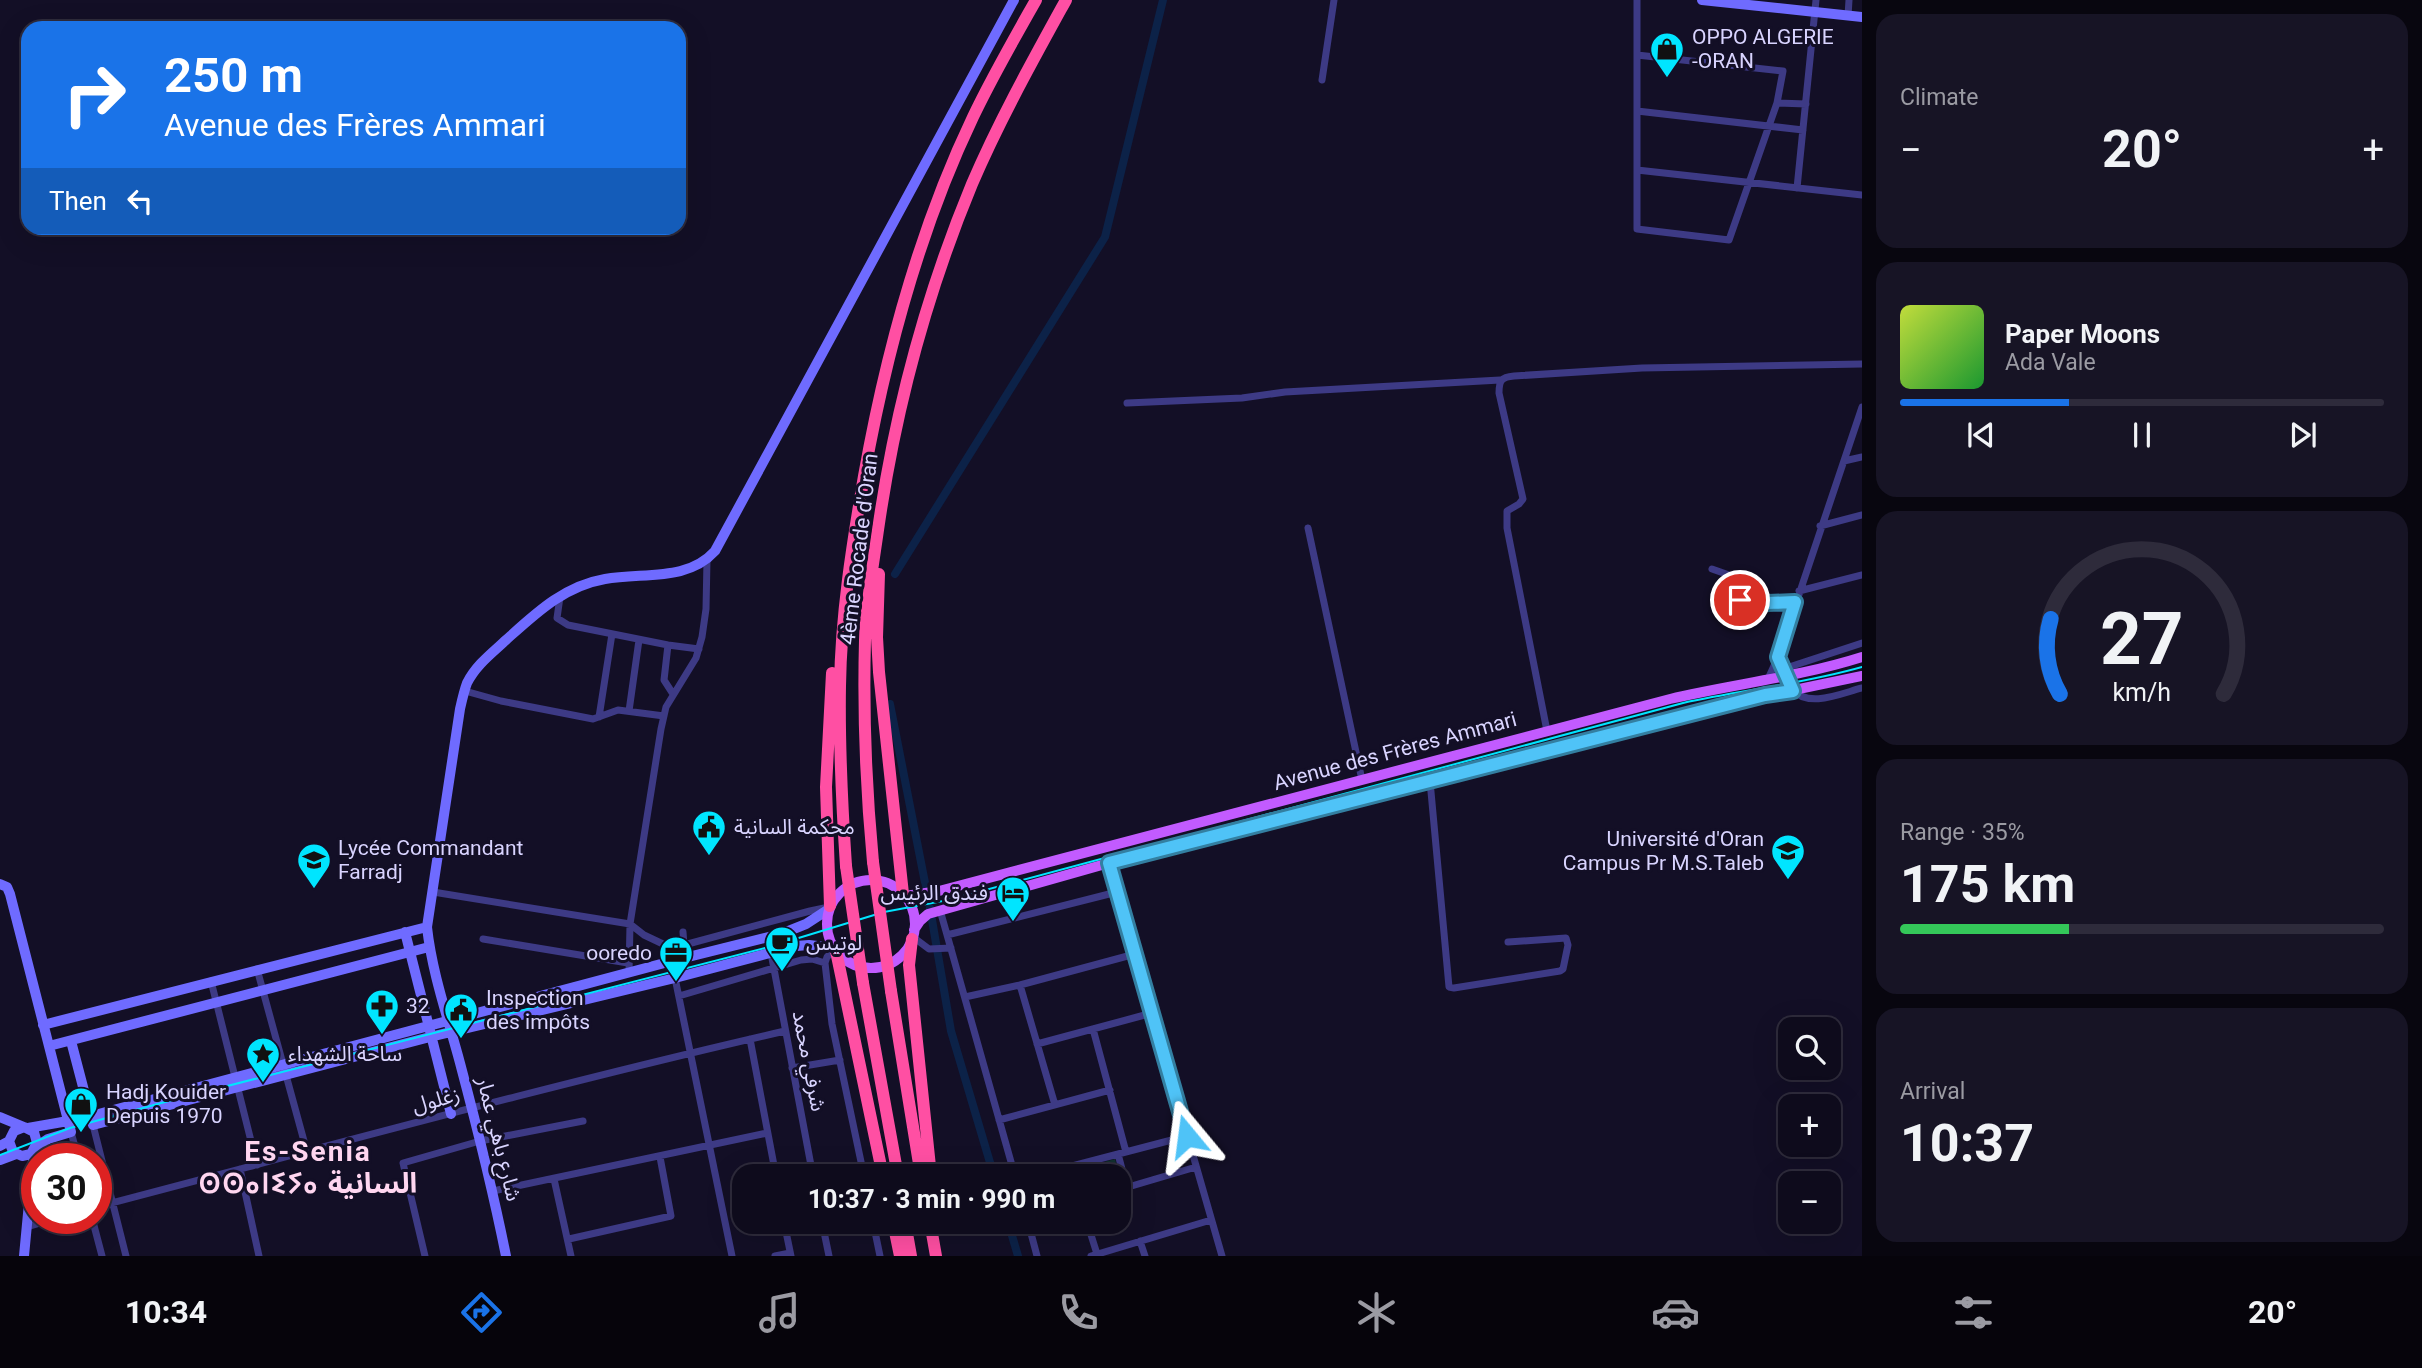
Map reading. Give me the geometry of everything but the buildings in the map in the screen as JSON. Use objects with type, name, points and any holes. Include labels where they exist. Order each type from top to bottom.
[{"type":"highway","name":"4ème Rocade d'Oran","points":[[896,1164],[863,983],[846,866],[840,766],[840,686],[843,623],[853,537],[891,347],[922,244],[973,117],[1036,0]]},
{"type":"highway","name":"4ème Rocade d'Oran","points":[[919,1164],[873,862],[865,746],[865,639],[884,484],[913,354],[948,246],[996,132],[1066,0]]},
{"type":"highway","points":[[884,484],[877,637],[882,709],[904,895]]},
{"type":"highway","points":[[829,908],[826,787],[828,729],[834,653],[853,537]]},
{"type":"highway","points":[[913,935],[909,965],[930,1164]]},
{"type":"highway","points":[[835,950],[880,1164]]},
{"type":"highway","points":[[895,1234],[900,1256]]},
{"type":"highway","points":[[907,1234],[911,1256]]},
{"type":"highway","points":[[932,1234],[937,1256]]},
{"type":"highway","points":[[936,1234],[937,1256]]},
{"type":"main road","points":[[465,691],[477,667],[540,609],[560,597],[588,583],[606,579],[680,573],[707,560],[715,551],[1014,0]]},
{"type":"main road","points":[[1702,0],[1862,17]]},
{"type":"main road","name":"Avenue des Frères Ammari","points":[[904,895],[939,891],[1703,691],[1768,679],[1784,672],[1832,666],[1862,657]]},
{"type":"main road","name":"Avenue des Frères Ammari","points":[[913,935],[920,921],[928,914],[1109,863],[1765,695],[1862,676]]},
{"type":"main road","name":"شارع باهي عمار","points":[[465,691],[427,927],[429,947],[493,1191],[506,1256]]},
{"type":"main road","points":[[870,879],[894,886],[904,895],[912,909],[913,935],[901,956],[873,968],[852,964],[835,950],[827,929],[829,908],[836,895],[846,887],[857,881],[870,879]]},
{"type":"main road","points":[[0,884],[7,887],[10,894],[70,1127]]},
{"type":"main road","points":[[43,1143],[70,1127],[92,1120],[429,1032],[448,1021],[628,968],[781,934],[806,924],[829,908]]},
{"type":"main road","points":[[43,1025],[427,927]]},
{"type":"main road","points":[[405,932],[451,1114]]},
{"type":"main road","points":[[429,1032],[452,1033],[803,945],[835,950]]},
{"type":"main road","points":[[49,1046],[429,947]]},
{"type":"main road","points":[[71,1041],[92,1120]]},
{"type":"main road","points":[[0,1117],[36,1135],[35,1143]]},
{"type":"main road","points":[[0,1123],[11,1150],[21,1159]]},
{"type":"main road","points":[[7,1140],[17,1129],[70,1127]]},
{"type":"main road","points":[[0,1160],[19,1155]]},
{"type":"main road","points":[[24,1256],[26,1234]]},
{"type":"street","points":[[1322,80],[1334,0]]},
{"type":"street","points":[[1637,0],[1637,55],[1637,111],[1637,170],[1637,229],[1729,240],[1777,103],[1783,71],[1637,55]]},
{"type":"street","points":[[1797,188],[1816,0]]},
{"type":"street","points":[[1848,16],[1849,0]]},
{"type":"street","points":[[1777,103],[1806,104]]},
{"type":"street","points":[[1637,111],[1803,130]]},
{"type":"street","points":[[1637,170],[1862,195]]},
{"type":"street","points":[[1127,403],[1242,398],[1285,392],[1500,380],[1514,376],[1642,368],[1862,364]]},
{"type":"street","points":[[1500,380],[1499,393],[1523,499],[1522,503],[1507,511],[1507,528],[1547,731]]},
{"type":"street","points":[[1768,679],[1778,657],[1862,407]]},
{"type":"street","points":[[1844,461],[1862,457]]},
{"type":"street","points":[[1820,526],[1862,515]]},
{"type":"street","points":[[1308,528],[1362,780]]},
{"type":"street","points":[[483,939],[628,968],[630,924],[664,716],[666,706],[699,649],[706,610],[707,560]]},
{"type":"street","points":[[1712,569],[1729,575],[1742,604],[1795,602]]},
{"type":"street","points":[[1799,591],[1862,575]]},
{"type":"street","points":[[557,618],[560,597]]},
{"type":"street","points":[[540,609],[568,625],[699,649]]},
{"type":"street","points":[[599,717],[611,634]]},
{"type":"street","points":[[629,711],[639,640]]},
{"type":"street","points":[[1784,672],[1862,643]]},
{"type":"street","points":[[668,645],[664,680],[673,694]]},
{"type":"street","points":[[1778,657],[1793,691],[1817,699],[1862,688]]},
{"type":"street","points":[[465,691],[593,719],[618,710],[664,716]]},
{"type":"street","points":[[1430,781],[1448,987],[1563,969],[1568,945],[1566,938],[1508,942]]},
{"type":"street","points":[[1109,863],[1222,1256]]},
{"type":"street","points":[[433,892],[630,924],[653,940],[673,946],[829,908]]},
{"type":"street","points":[[947,935],[1117,892]]},
{"type":"street","points":[[940,910],[1012,1164]]},
{"type":"street","points":[[683,932],[684,945]]},
{"type":"street","points":[[913,935],[924,947],[937,950],[951,948]]},
{"type":"street","points":[[835,950],[825,963],[832,1024],[862,1164]]},
{"type":"street","name":"شرفي محمد","points":[[771,953],[811,1164]]},
{"type":"street","points":[[965,997],[1135,954]]},
{"type":"street","points":[[678,996],[805,959],[825,963]]},
{"type":"street","points":[[257,969],[307,1152]]},
{"type":"street","points":[[675,978],[732,1256]]},
{"type":"street","points":[[211,981],[257,1165]]},
{"type":"street","points":[[1020,985],[1055,1105]]},
{"type":"street","points":[[1037,1044],[1152,1013]]},
{"type":"street","points":[[1093,1029],[1110,1090],[1122,1164]]},
{"type":"street","name":"زغلول","points":[[113,1203],[472,1108],[785,1031]]},
{"type":"street","points":[[750,1039],[773,1164]]},
{"type":"street","points":[[792,1069],[840,1060]]},
{"type":"street","points":[[999,1120],[1110,1090]]},
{"type":"street","points":[[92,1120],[126,1256]]},
{"type":"street","points":[[425,1256],[403,1163],[480,1141],[583,1121]]},
{"type":"street","points":[[70,1127],[74,1143]]},
{"type":"street","points":[[493,1191],[767,1133]]},
{"type":"street","points":[[1079,1164],[1187,1136]]},
{"type":"street","points":[[569,1239],[671,1216],[660,1157]]},
{"type":"street","points":[[1131,1186],[1196,1167]]},
{"type":"street","points":[[240,1169],[259,1256]]},
{"type":"street","points":[[554,1179],[571,1256]]},
{"type":"street","points":[[1090,1234],[1094,1255],[1212,1220]]},
{"type":"street","points":[[96,1234],[102,1256]]},
{"type":"street","points":[[775,1256],[790,1254],[786,1234]]},
{"type":"street","points":[[824,1234],[829,1256]]},
{"type":"street","points":[[875,1234],[880,1256]]},
{"type":"street","points":[[1031,1234],[1037,1256]]},
{"type":"street","points":[[1140,1241],[1145,1256]]},
{"type":"green space","points":[[1115,1159],[1116,1164],[1097,1164]]},
{"type":"waterway","points":[[895,574],[1105,237],[1163,0]]},
{"type":"waterway","points":[[890,704],[928,898]]},
{"type":"waterway","points":[[930,908],[951,1031],[990,1164]]},
{"type":"waterway","points":[[1012,1234],[1018,1256]]},
{"type":"tram line","points":[[0,1155],[70,1128],[769,947],[884,912],[948,900],[1683,703],[1862,667]]},
{"type":"place","name":"OPPO ALGERIE -ORAN","points":[[1667,79]]},
{"type":"place","name":"محكمة السانية","points":[[709,857]]},
{"type":"place","name":"Université d'Oran Campus Pr M.S.Taleb","points":[[1788,881]]},
{"type":"place","name":"Lycée Commandant Farradj","points":[[314,890]]},
{"type":"place","name":"فندق الرئيس","points":[[1013,923]]},
{"type":"place","name":"لوتيس","points":[[782,973]]},
{"type":"place","name":"ooredo","points":[[676,983]]},
{"type":"place","name":"32","points":[[382,1036]]},
{"type":"place","name":"Inspection des impôts","points":[[461,1040]]},
{"type":"place","name":"ساحة الشهداء","points":[[263,1084]]},
{"type":"place","name":"Hadj Kouider Depuis 1970","points":[[81,1134]]},
{"type":"district","name":"Es-Senia ⵙⵙⴰⵏⵉⵢⴰ السانية","points":[[308,1167]]},
{"type":"route","points":[[1187,1136],[1109,863],[1765,695],[1793,691],[1778,657],[1795,602],[1742,604],[1740,600]]}]
